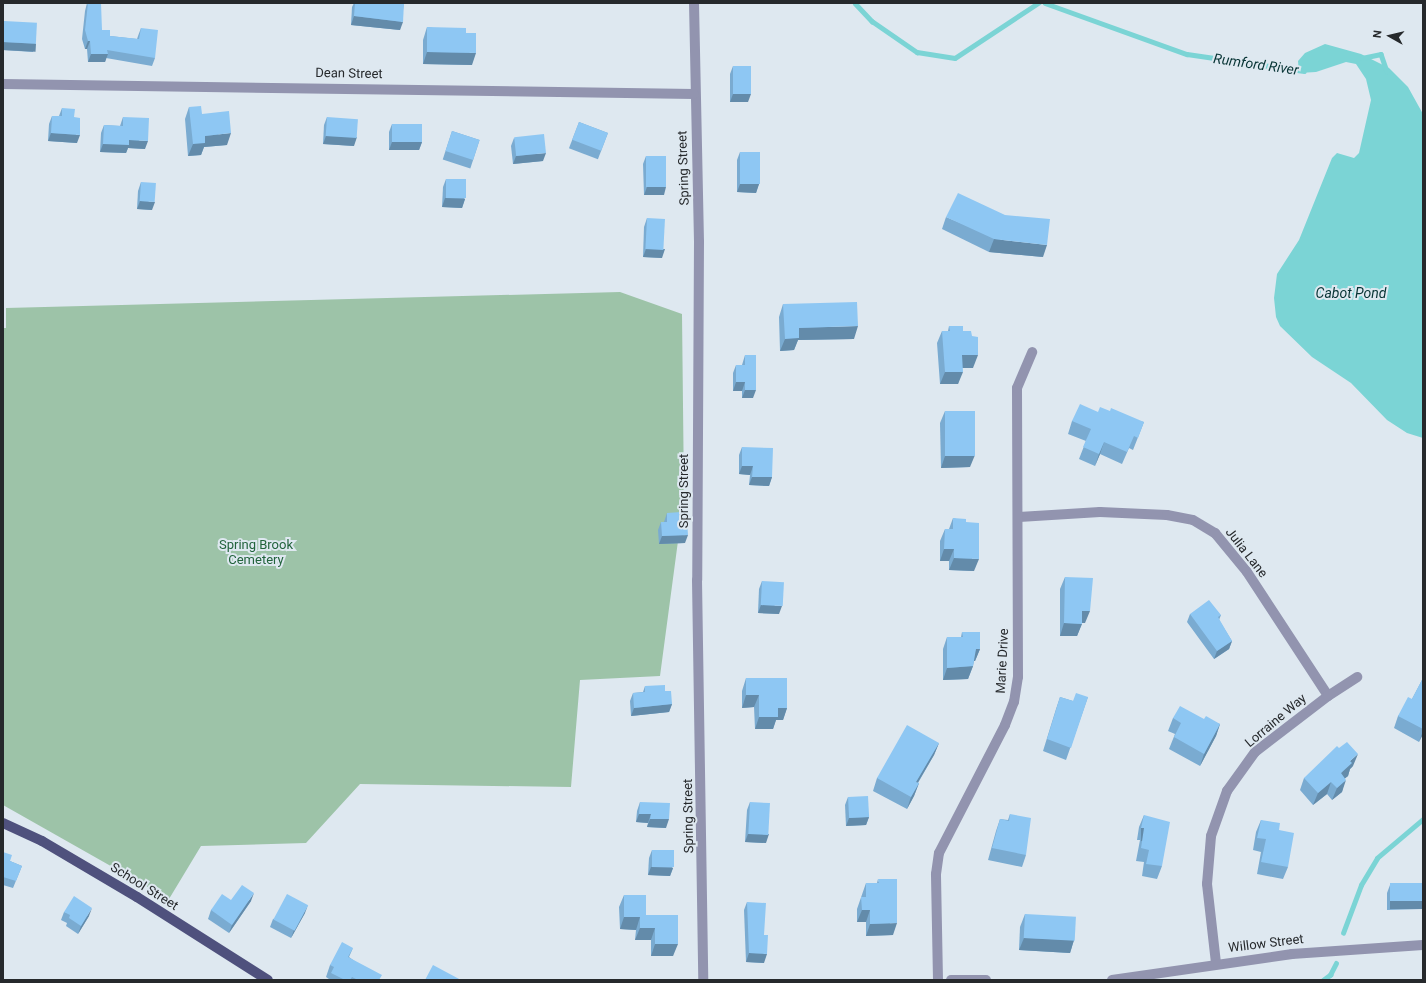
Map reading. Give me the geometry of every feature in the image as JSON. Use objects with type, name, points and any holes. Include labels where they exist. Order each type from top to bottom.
[{"type":"main road","name":"School Street","points":[[3,823],[42,841],[137,897],[228,957],[268,980]]},
{"type":"street","name":"Spring Street","points":[[694,3],[694,94],[699,242],[697,550],[703,980]]},
{"type":"street","name":"Dean Street","points":[[3,84],[694,94]]},
{"type":"street","name":"Marie Drive","points":[[938,980],[936,874],[939,853],[1005,725],[1014,702],[1018,677],[1019,517],[1017,388],[1032,352]]},
{"type":"street","name":"Julia Lane","points":[[1019,517],[1100,512],[1167,515],[1193,520],[1215,533],[1247,572],[1328,696]]},
{"type":"street","name":"Lorraine Way","points":[[1216,963],[1207,884],[1211,836],[1227,791],[1255,752],[1328,696],[1357,677]]},
{"type":"street","name":"Willow Street","points":[[1112,980],[1216,963],[1349,948],[1423,944]]},
{"type":"street","points":[[951,980],[986,980]]},
{"type":"green space","name":"Spring Brook Cemetery","points":[[620,292],[682,314],[684,496],[660,676],[580,680],[571,787],[360,784],[306,843],[201,846],[169,899],[3,805],[3,328],[6,328],[6,308]]},
{"type":"water","name":"Cabot Pond","points":[[1325,44],[1361,54],[1389,68],[1408,87],[1423,114],[1423,438],[1407,433],[1387,420],[1351,383],[1312,357],[1280,326],[1276,317],[1274,298],[1277,274],[1299,240],[1332,158],[1337,153],[1354,158],[1359,153],[1371,100],[1366,79],[1356,64],[1346,62],[1316,72],[1299,73],[1298,61],[1305,53]]},
{"type":"building","points":[[88,3],[101,3],[102,30],[110,30],[110,36],[139,39],[141,28],[158,30],[155,58],[107,50],[108,54],[91,54],[90,41],[88,41],[85,30]]},
{"type":"building","points":[[355,3],[404,3],[403,22],[354,16]]},
{"type":"building","points":[[4,21],[37,23],[36,44],[3,42]]},
{"type":"building","points":[[427,27],[466,28],[466,33],[476,33],[476,53],[427,52]]},
{"type":"building","points":[[733,66],[751,66],[751,94],[733,94]]},
{"type":"building","points":[[201,106],[202,114],[229,111],[231,133],[205,136],[205,143],[193,144],[189,107]]},
{"type":"building","points":[[62,108],[75,109],[74,117],[80,118],[80,135],[51,133],[52,116],[62,116]]},
{"type":"building","points":[[123,117],[149,118],[148,141],[129,140],[129,145],[103,144],[104,125],[123,126]]},
{"type":"building","points":[[327,117],[358,119],[357,138],[326,136]]},
{"type":"building","points":[[579,122],[608,133],[601,151],[572,140]]},
{"type":"building","points":[[392,124],[422,124],[422,142],[392,142]]},
{"type":"building","points":[[452,131],[480,140],[473,160],[446,151]]},
{"type":"building","points":[[544,134],[546,153],[516,156],[514,137]]},
{"type":"building","points":[[740,152],[760,152],[760,184],[740,184]]},
{"type":"building","points":[[646,156],[666,156],[666,187],[646,187]]},
{"type":"building","points":[[446,179],[466,179],[466,198],[446,198]]},
{"type":"building","points":[[141,182],[156,183],[155,202],[140,201]]},
{"type":"building","points":[[958,193],[1005,215],[1050,219],[1047,245],[994,239],[946,217]]},
{"type":"building","points":[[647,218],[665,219],[663,250],[645,249]]},
{"type":"building","points":[[857,302],[858,326],[799,328],[799,338],[785,339],[783,304]]},
{"type":"building","points":[[949,326],[963,326],[963,331],[971,331],[972,336],[978,337],[978,355],[962,355],[963,372],[945,372],[942,331],[950,331]]},
{"type":"building","points":[[745,355],[756,355],[756,390],[745,390],[745,382],[736,382],[736,365],[745,365]]},
{"type":"building","points":[[1080,404],[1098,412],[1100,407],[1110,411],[1111,408],[1144,422],[1138,438],[1134,436],[1127,452],[1104,442],[1099,454],[1083,447],[1091,429],[1072,421]]},
{"type":"building","points":[[945,411],[975,411],[975,456],[945,456]]},
{"type":"building","points":[[742,447],[773,448],[772,477],[752,477],[753,466],[742,466]]},
{"type":"building","points":[[681,512],[681,522],[687,521],[688,535],[662,536],[661,522],[667,522],[667,513]]},
{"type":"building","points":[[953,518],[966,519],[966,522],[979,523],[979,559],[954,558],[954,549],[944,549],[945,529],[953,529]]},
{"type":"building","points":[[1065,577],[1093,578],[1090,611],[1082,611],[1082,624],[1064,623]]},
{"type":"building","points":[[762,581],[784,582],[783,606],[761,605]]},
{"type":"building","points":[[1209,600],[1221,615],[1218,617],[1232,641],[1217,651],[1190,614]]},
{"type":"building","points":[[962,632],[980,632],[980,649],[976,649],[973,666],[947,668],[947,637],[963,637]]},
{"type":"building","points":[[746,678],[787,678],[787,708],[778,708],[778,717],[759,717],[759,695],[746,695]]},
{"type":"building","points":[[1423,678],[1423,729],[1398,716],[1408,697],[1412,699]]},
{"type":"building","points":[[665,685],[665,691],[671,691],[672,704],[634,708],[633,693],[645,692],[645,686]]},
{"type":"building","points":[[1076,693],[1088,697],[1071,748],[1047,739],[1060,697],[1073,701]]},
{"type":"building","points":[[1180,706],[1204,719],[1206,716],[1220,724],[1204,754],[1174,737],[1181,723],[1173,718]]},
{"type":"building","points":[[907,725],[939,743],[916,782],[919,783],[911,797],[877,778]]},
{"type":"building","points":[[1347,742],[1358,754],[1350,761],[1352,763],[1341,773],[1346,780],[1337,788],[1331,782],[1318,793],[1304,778],[1337,746],[1339,748]]},
{"type":"building","points":[[868,796],[869,817],[849,818],[848,797]]},
{"type":"building","points":[[640,802],[670,803],[669,819],[650,819],[651,814],[639,814]]},
{"type":"building","points":[[750,802],[770,803],[768,835],[748,834]]},
{"type":"building","points":[[1010,814],[1031,818],[1026,855],[992,848],[1000,819],[1009,821]]},
{"type":"building","points":[[1144,815],[1170,822],[1162,866],[1146,864],[1149,850],[1141,848],[1144,828],[1141,828]]},
{"type":"building","points":[[1261,820],[1280,823],[1279,830],[1294,833],[1288,867],[1261,862],[1266,839],[1257,838]]},
{"type":"building","points":[[652,850],[674,850],[674,867],[652,867]]},
{"type":"building","points":[[3,852],[12,855],[10,861],[22,866],[16,881],[3,877]]},
{"type":"building","points":[[878,879],[897,879],[897,923],[870,924],[870,910],[862,910],[861,897],[866,897],[866,883],[879,883]]},
{"type":"building","points":[[1390,883],[1423,883],[1423,901],[1390,901]]},
{"type":"building","points":[[242,885],[254,893],[232,925],[211,910],[222,894],[231,900]]},
{"type":"building","points":[[287,894],[308,905],[295,931],[273,920]]},
{"type":"building","points":[[624,895],[646,895],[646,915],[678,915],[678,944],[655,944],[655,928],[640,928],[640,917],[624,917]]},
{"type":"building","points":[[74,896],[92,908],[81,926],[69,918],[70,915],[64,912]]},
{"type":"building","points":[[747,902],[766,903],[764,935],[768,935],[767,954],[749,953]]},
{"type":"building","points":[[1025,914],[1076,917],[1075,941],[1024,938]]},
{"type":"building","points":[[342,942],[353,948],[348,957],[382,975],[379,980],[358,980],[352,977],[350,980],[345,980],[331,973],[334,967],[330,965]]},
{"type":"building","points":[[433,965],[461,980],[425,980]]},
{"type":"waterway","name":"Rumford River","points":[[855,3],[872,21],[917,52],[955,58],[1038,3]]},
{"type":"waterway","name":"Rumford River","points":[[1045,3],[1187,54],[1304,71]]},
{"type":"waterway","name":"Rumford River","points":[[1362,58],[1381,54],[1387,71]]},
{"type":"waterway","points":[[1343,933],[1361,885],[1377,858],[1423,819]]},
{"type":"waterway","points":[[1323,980],[1330,975],[1336,963]]}]
